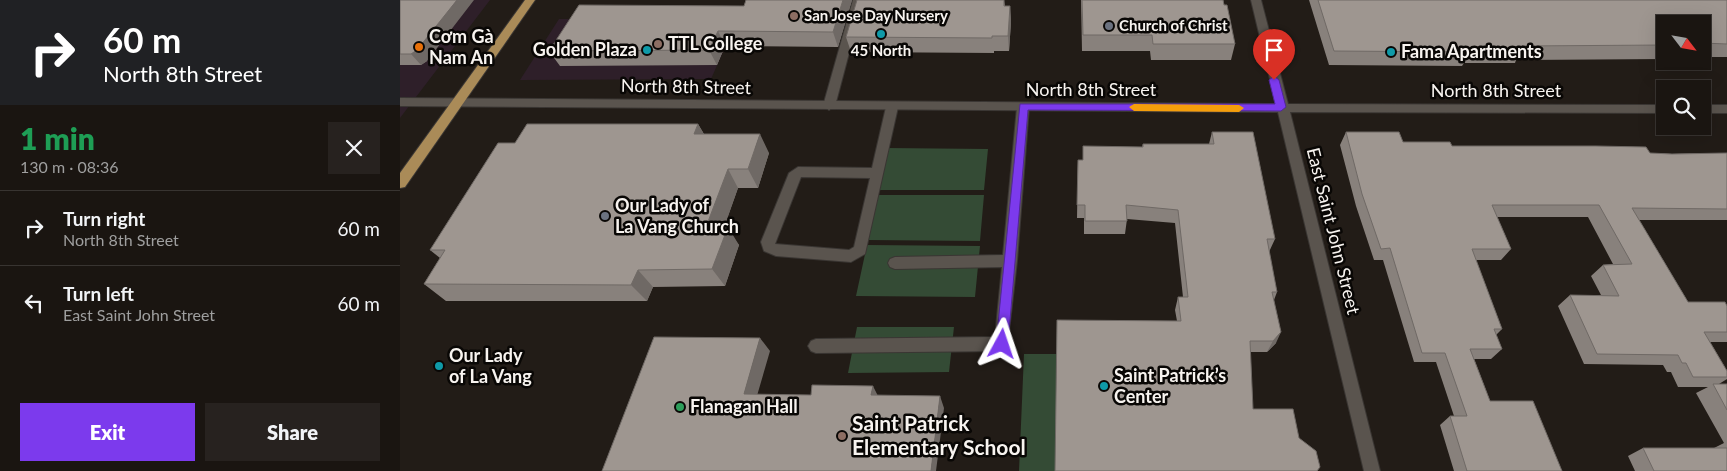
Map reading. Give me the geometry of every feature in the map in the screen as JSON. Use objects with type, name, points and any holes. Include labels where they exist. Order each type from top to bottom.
[{"type":"main road","points":[[400,183],[530,0]]},
{"type":"street","points":[[829,106],[858,0]]},
{"type":"street","name":"East Saint John Street","points":[[1256,0],[1372,471]]},
{"type":"street","name":"North 8th Street","points":[[400,102],[892,107],[1656,109]]},
{"type":"street","points":[[878,173],[798,172],[794,176],[768,242],[769,247],[776,250],[851,256],[857,254],[860,250],[878,173],[892,107]]},
{"type":"street","points":[[816,346],[1002,344],[1023,107]]},
{"type":"street","points":[[1711,109],[1727,109]]},
{"type":"street","points":[[895,263],[1010,261]]},
{"type":"shaded area","points":[[400,0],[490,0],[400,118]]},
{"type":"shaded area","points":[[738,18],[711,79],[520,80],[559,19]]},
{"type":"green space","points":[[886,148],[988,149],[984,190],[877,190]]},
{"type":"green space","points":[[876,195],[984,195],[980,241],[867,240]]},
{"type":"green space","points":[[867,245],[980,246],[975,297],[856,296]]},
{"type":"green space","points":[[857,327],[954,327],[949,372],[848,373]]},
{"type":"green space","points":[[1024,354],[1057,354],[1056,471],[1019,471]]},
{"type":"building","points":[[400,0],[457,0],[417,50],[411,54],[400,54]]},
{"type":"building","points":[[746,0],[843,0],[833,32],[718,31],[709,50],[549,51],[579,5],[744,6]]},
{"type":"building","points":[[857,0],[1004,0],[1004,6],[1010,6],[1008,36],[992,36],[992,38],[846,37]]},
{"type":"building","points":[[1082,0],[1223,0],[1224,5],[1227,5],[1235,44],[1153,44],[1152,35],[1083,35]]},
{"type":"building","points":[[1318,0],[1727,0],[1727,44],[1711,43],[1711,15],[1656,15],[1656,45],[1522,46],[1523,49],[1469,49],[1470,52],[1334,51]]},
{"type":"building","name":"Our Lady of La Vang Church","points":[[527,124],[698,124],[694,134],[760,134],[748,169],[728,169],[706,227],[728,227],[712,269],[638,270],[631,285],[424,284],[445,250],[430,250],[498,143],[515,143]]},
{"type":"building","points":[[1212,132],[1253,132],[1275,239],[1267,239],[1277,292],[1272,292],[1281,332],[1273,341],[1250,341],[1253,409],[1293,409],[1299,438],[1316,451],[1320,467],[1317,471],[1055,471],[1057,320],[1181,321],[1178,297],[1188,297],[1178,210],[1126,205],[1127,221],[1085,221],[1085,205],[1077,205],[1078,160],[1083,160],[1083,146],[1143,147],[1143,144],[1214,144]]},
{"type":"building","points":[[1346,132],[1399,132],[1403,142],[1450,142],[1452,146],[1646,147],[1650,153],[1727,153],[1727,209],[1632,208],[1688,302],[1725,302],[1727,306],[1727,332],[1704,332],[1727,371],[1727,377],[1693,377],[1686,363],[1682,363],[1678,355],[1597,354],[1570,295],[1619,296],[1603,265],[1632,264],[1599,205],[1492,205],[1511,249],[1472,249],[1502,329],[1494,329],[1502,349],[1470,349],[1490,401],[1533,401],[1562,471],[1467,471],[1450,416],[1467,416],[1445,353],[1422,353],[1390,248],[1381,249],[1362,194]]},
{"type":"building","points":[[654,337],[760,338],[744,394],[811,395],[812,385],[873,386],[871,395],[940,396],[931,471],[602,471]]},
{"type":"building","points":[[1713,384],[1727,384],[1727,410]]},
{"type":"building","points":[[1643,448],[1727,448],[1727,471],[1654,471]]},
{"type":"slow traffic","points":[[1134,107],[1239,108]]},
{"type":"place","name":"San Jose Day Nursery","points":[[794,16]]},
{"type":"place","name":"Church of Christ","points":[[1109,26]]},
{"type":"place","name":"45 North","points":[[881,34]]},
{"type":"place","name":"TTL College","points":[[658,44]]},
{"type":"place","name":"Cơm Gà Nam An","points":[[419,47]]},
{"type":"place","name":"Golden Plaza","points":[[647,50]]},
{"type":"place","name":"Fama Apartments","points":[[1391,52]]},
{"type":"place","name":"Our Lady of La Vang Church","points":[[605,216]]},
{"type":"place","name":"Our Lady of La Vang","points":[[439,366]]},
{"type":"place","name":"Saint Patrick’s Center","points":[[1104,386]]},
{"type":"place","name":"Flanagan Hall","points":[[680,407]]},
{"type":"place","name":"Saint Patrick Elementary School","points":[[842,436]]},
{"type":"route","points":[[1002,344],[1022,136],[1023,107],[1281,107],[1274,80]]}]
